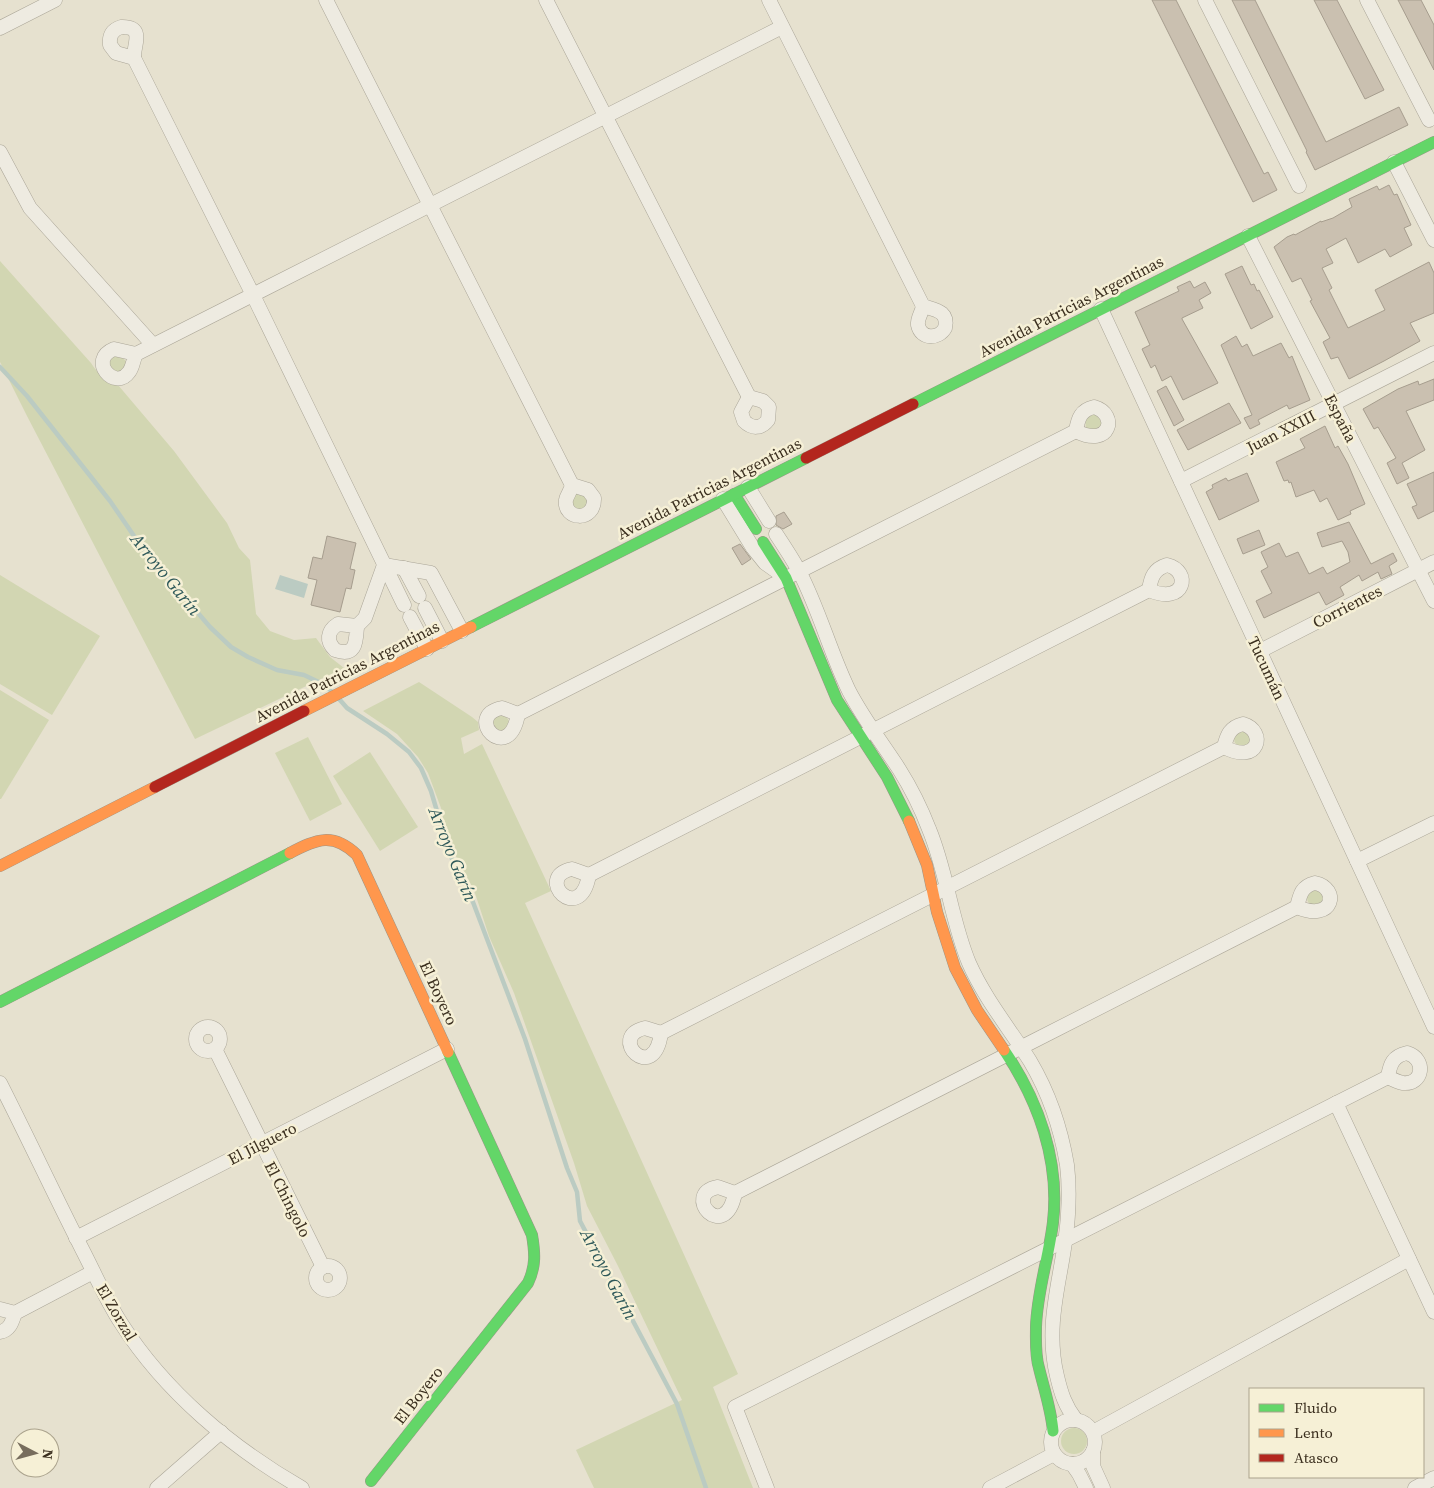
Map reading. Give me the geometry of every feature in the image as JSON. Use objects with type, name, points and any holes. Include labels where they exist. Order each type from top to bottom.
[{"type":"street","points":[[0,28],[55,0]]},
{"type":"street","points":[[326,0],[572,485]]},
{"type":"street","points":[[546,0],[749,397]]},
{"type":"street","points":[[769,0],[923,306]]},
{"type":"street","points":[[1205,0],[1299,186]]},
{"type":"street","points":[[1366,0],[1429,120]]},
{"type":"street","points":[[136,354],[782,27]]},
{"type":"street","points":[[134,58],[427,649]]},
{"type":"street","name":"Avenida Patricias Argentinas","points":[[0,866],[748,486],[1434,142]]},
{"type":"street","points":[[0,152],[30,208],[153,345]]},
{"type":"street","points":[[1394,162],[1434,240]]},
{"type":"street","name":"España","points":[[1248,236],[1434,601]]},
{"type":"street","name":"Tucumán","points":[[1101,309],[1357,862],[1432,1018]]},
{"type":"street","name":"Juan XXIII","points":[[1181,481],[1434,353]]},
{"type":"street","points":[[518,714],[1076,430]]},
{"type":"street","points":[[748,486],[769,521]]},
{"type":"street","points":[[729,496],[753,548],[764,564],[786,578]]},
{"type":"street","points":[[729,496],[756,529]]},
{"type":"street","points":[[776,534],[799,571],[850,693],[900,770],[918,802],[940,859],[960,937],[978,983],[1042,1084],[1052,1109],[1064,1147],[1068,1198],[1068,1214],[1052,1317],[1052,1355],[1062,1397],[1076,1420]]},
{"type":"street","points":[[763,542],[786,578],[837,700],[904,808],[927,866],[946,944],[958,975],[977,1010],[1017,1069],[1039,1115],[1054,1177],[1053,1221],[1037,1314],[1036,1345],[1043,1388],[1052,1417],[1053,1431],[1051,1442],[1054,1454],[1062,1461],[1072,1464],[1082,1462],[1093,1451]]},
{"type":"street","name":"Corrientes","points":[[1260,651],[1434,562]]},
{"type":"street","points":[[384,565],[431,573],[462,631]]},
{"type":"street","points":[[357,626],[365,618],[384,565]]},
{"type":"street","points":[[404,568],[442,641]]},
{"type":"street","points":[[589,875],[1149,590]]},
{"type":"street","points":[[662,1033],[1224,748]]},
{"type":"street","points":[[1357,862],[1434,823]]},
{"type":"street","name":"El Boyero","points":[[0,1002],[305,845],[325,838],[336,840],[348,845],[357,855],[532,1235],[536,1253],[534,1270],[528,1283],[368,1486]]},
{"type":"street","points":[[735,1192],[1297,907]]},
{"type":"street","name":"El Jilguero","points":[[76,1238],[447,1048]]},
{"type":"street","name":"El Chingolo","points":[[214,1050],[323,1267]]},
{"type":"street","points":[[767,1488],[735,1407],[1388,1077]]},
{"type":"street","name":"El Zorzal","points":[[2,1090],[93,1272],[120,1322],[135,1344],[176,1391],[221,1432],[276,1473],[302,1488]]},
{"type":"street","points":[[1336,1103],[1434,1312]]},
{"type":"street","points":[[1093,1432],[1409,1259]]},
{"type":"street","points":[[0,1332],[6,1331],[10,1327],[15,1313],[93,1272]]},
{"type":"street","points":[[0,1309],[15,1313]]},
{"type":"street","points":[[1053,1431],[1057,1426],[1066,1421],[1076,1420],[1086,1424],[1093,1432],[1095,1438],[1092,1466],[1103,1488]]},
{"type":"street","points":[[157,1488],[221,1432]]},
{"type":"street","points":[[990,1488],[1054,1454]]},
{"type":"street","points":[[1072,1464],[1086,1488]]},
{"type":"street","points":[[1415,1488],[1434,1478]]},
{"type":"green space","points":[[0,261],[99,374],[118,385],[174,451],[227,523],[239,548],[250,560],[256,614],[270,631],[294,640],[316,638],[330,657],[344,668],[195,739],[0,362]]},
{"type":"green space","points":[[116,355],[124,359],[127,364],[123,372],[111,372],[109,361]]},
{"type":"green space","points":[[1092,413],[1103,419],[1100,431],[1086,428],[1085,420]]},
{"type":"green space","points":[[575,493],[584,493],[589,503],[580,511],[572,506],[571,497]]},
{"type":"green space","points":[[0,575],[100,636],[52,715],[0,684]]},
{"type":"green space","points":[[419,682],[478,722],[479,730],[461,738],[464,754],[482,744],[551,891],[525,903],[738,1374],[713,1387],[753,1488],[594,1488],[576,1450],[682,1400],[587,1206],[574,1163],[514,993],[489,936],[474,890],[447,836],[441,808],[428,773],[418,757],[397,734],[363,711]]},
{"type":"green space","points":[[0,690],[49,720],[1,799],[0,799]]},
{"type":"green space","points":[[501,715],[507,717],[509,723],[507,729],[501,731],[495,729],[493,723],[495,717]]},
{"type":"green space","points":[[1242,731],[1250,739],[1242,747],[1234,739]]},
{"type":"green space","points":[[308,737],[342,804],[310,821],[275,753]]},
{"type":"green space","points":[[370,752],[418,827],[380,851],[333,776]]},
{"type":"green space","points":[[1315,890],[1321,892],[1323,898],[1321,904],[1315,906],[1309,904],[1307,898],[1309,892]]},
{"type":"green space","points":[[1074,1428],[1083,1432],[1087,1441],[1083,1450],[1074,1454],[1065,1450],[1061,1441],[1065,1432]]},
{"type":"shaded area","points":[[280,575],[308,584],[304,598],[275,589]]},
{"type":"building","points":[[1152,0],[1176,0],[1264,174],[1268,172],[1277,190],[1253,202]]},
{"type":"building","points":[[1232,0],[1255,0],[1326,142],[1399,107],[1408,125],[1315,170]]},
{"type":"building","points":[[1314,0],[1337,0],[1384,90],[1365,99]]},
{"type":"building","points":[[1398,0],[1421,0],[1434,25],[1434,70]]},
{"type":"building","points":[[1389,185],[1394,195],[1397,194],[1411,225],[1404,228],[1412,245],[1390,257],[1385,249],[1358,263],[1346,238],[1326,249],[1333,263],[1322,268],[1332,288],[1329,290],[1348,328],[1385,310],[1375,290],[1429,262],[1434,273],[1434,313],[1410,323],[1420,341],[1349,379],[1338,357],[1331,359],[1323,342],[1330,338],[1310,301],[1312,300],[1301,278],[1292,282],[1274,247],[1287,237],[1295,235],[1321,221],[1333,218],[1352,207],[1349,199],[1377,186],[1379,190]]},
{"type":"building","points":[[1242,266],[1251,285],[1254,284],[1257,291],[1259,290],[1273,317],[1251,329],[1225,274]]},
{"type":"building","points":[[1190,281],[1194,288],[1205,282],[1211,293],[1199,300],[1203,308],[1182,319],[1218,383],[1183,400],[1171,376],[1162,381],[1155,365],[1151,368],[1142,349],[1150,345],[1135,312],[1179,291],[1177,287]]},
{"type":"building","points":[[1236,336],[1242,347],[1247,344],[1253,356],[1281,343],[1289,358],[1292,356],[1310,400],[1289,409],[1287,405],[1258,420],[1260,424],[1250,429],[1244,418],[1252,415],[1221,345]]},
{"type":"building","points":[[1434,379],[1434,400],[1406,411],[1425,450],[1402,463],[1409,478],[1397,484],[1387,463],[1396,458],[1378,427],[1374,429],[1363,409],[1398,389],[1418,381],[1419,385]]},
{"type":"building","points":[[1166,386],[1184,420],[1174,426],[1157,391]]},
{"type":"building","points":[[1229,403],[1241,423],[1188,450],[1177,430]]},
{"type":"building","points":[[1325,426],[1335,448],[1338,446],[1348,464],[1365,504],[1350,511],[1351,514],[1338,520],[1327,498],[1320,502],[1314,490],[1296,497],[1291,482],[1289,483],[1288,480],[1284,481],[1276,462],[1305,448],[1300,439]]},
{"type":"building","points":[[1434,472],[1434,511],[1418,519],[1412,507],[1417,505],[1407,484]]},
{"type":"building","points":[[1247,473],[1259,501],[1219,520],[1206,492],[1213,488],[1212,485],[1226,478],[1228,481]]},
{"type":"building","points":[[784,512],[792,524],[783,529],[776,525],[776,516]]},
{"type":"building","points":[[1349,522],[1371,564],[1393,553],[1397,561],[1389,566],[1392,574],[1381,579],[1378,572],[1362,581],[1359,575],[1340,587],[1344,595],[1326,605],[1319,592],[1264,618],[1256,601],[1272,593],[1261,571],[1268,567],[1261,552],[1279,543],[1286,557],[1298,552],[1309,574],[1323,567],[1327,574],[1350,562],[1348,552],[1342,541],[1322,547],[1317,533]]},
{"type":"building","points":[[1259,530],[1265,545],[1243,554],[1237,539]]},
{"type":"building","points":[[327,536],[356,543],[350,569],[355,570],[351,589],[346,588],[340,612],[311,605],[317,580],[308,578],[313,557],[322,559]]},
{"type":"building","points":[[740,544],[751,559],[742,565],[732,548]]},
{"type":"waterway","name":"Arroyo Garín","points":[[0,367],[27,396],[110,501],[143,549],[210,627],[231,647],[248,657],[277,670],[304,675],[325,685],[331,691]]},
{"type":"waterway","name":"Arroyo Garín","points":[[340,700],[347,708],[387,734],[409,752],[421,768],[431,791],[450,855],[468,889],[525,1039],[567,1168],[577,1192],[580,1221],[677,1404],[706,1488]]},
{"type":"traffic: fast","points":[[913,404],[1434,142]]},
{"type":"traffic: fast","points":[[471,627],[806,458]]},
{"type":"traffic: fast","points":[[734,494],[756,529]]},
{"type":"traffic: fast","points":[[763,542],[786,578],[837,700],[887,777],[909,821]]},
{"type":"traffic: fast","points":[[0,1002],[290,853]]},
{"type":"traffic: fast","points":[[1004,1050],[1027,1089],[1036,1110],[1050,1154],[1053,1176],[1053,1222],[1036,1327],[1036,1353],[1053,1431]]},
{"type":"traffic: fast","points":[[371,1481],[528,1283],[534,1265],[532,1235],[448,1052]]},
{"type":"traffic: slow","points":[[304,711],[471,627]]},
{"type":"traffic: slow","points":[[0,866],[155,787]]},
{"type":"traffic: slow","points":[[909,821],[927,865],[937,912],[955,968],[977,1010],[1004,1050]]},
{"type":"traffic: slow","points":[[290,853],[308,844],[325,840],[340,843],[357,855],[448,1052]]},
{"type":"traffic: jam","points":[[806,458],[913,404]]},
{"type":"traffic: jam","points":[[155,787],[304,711]]}]
